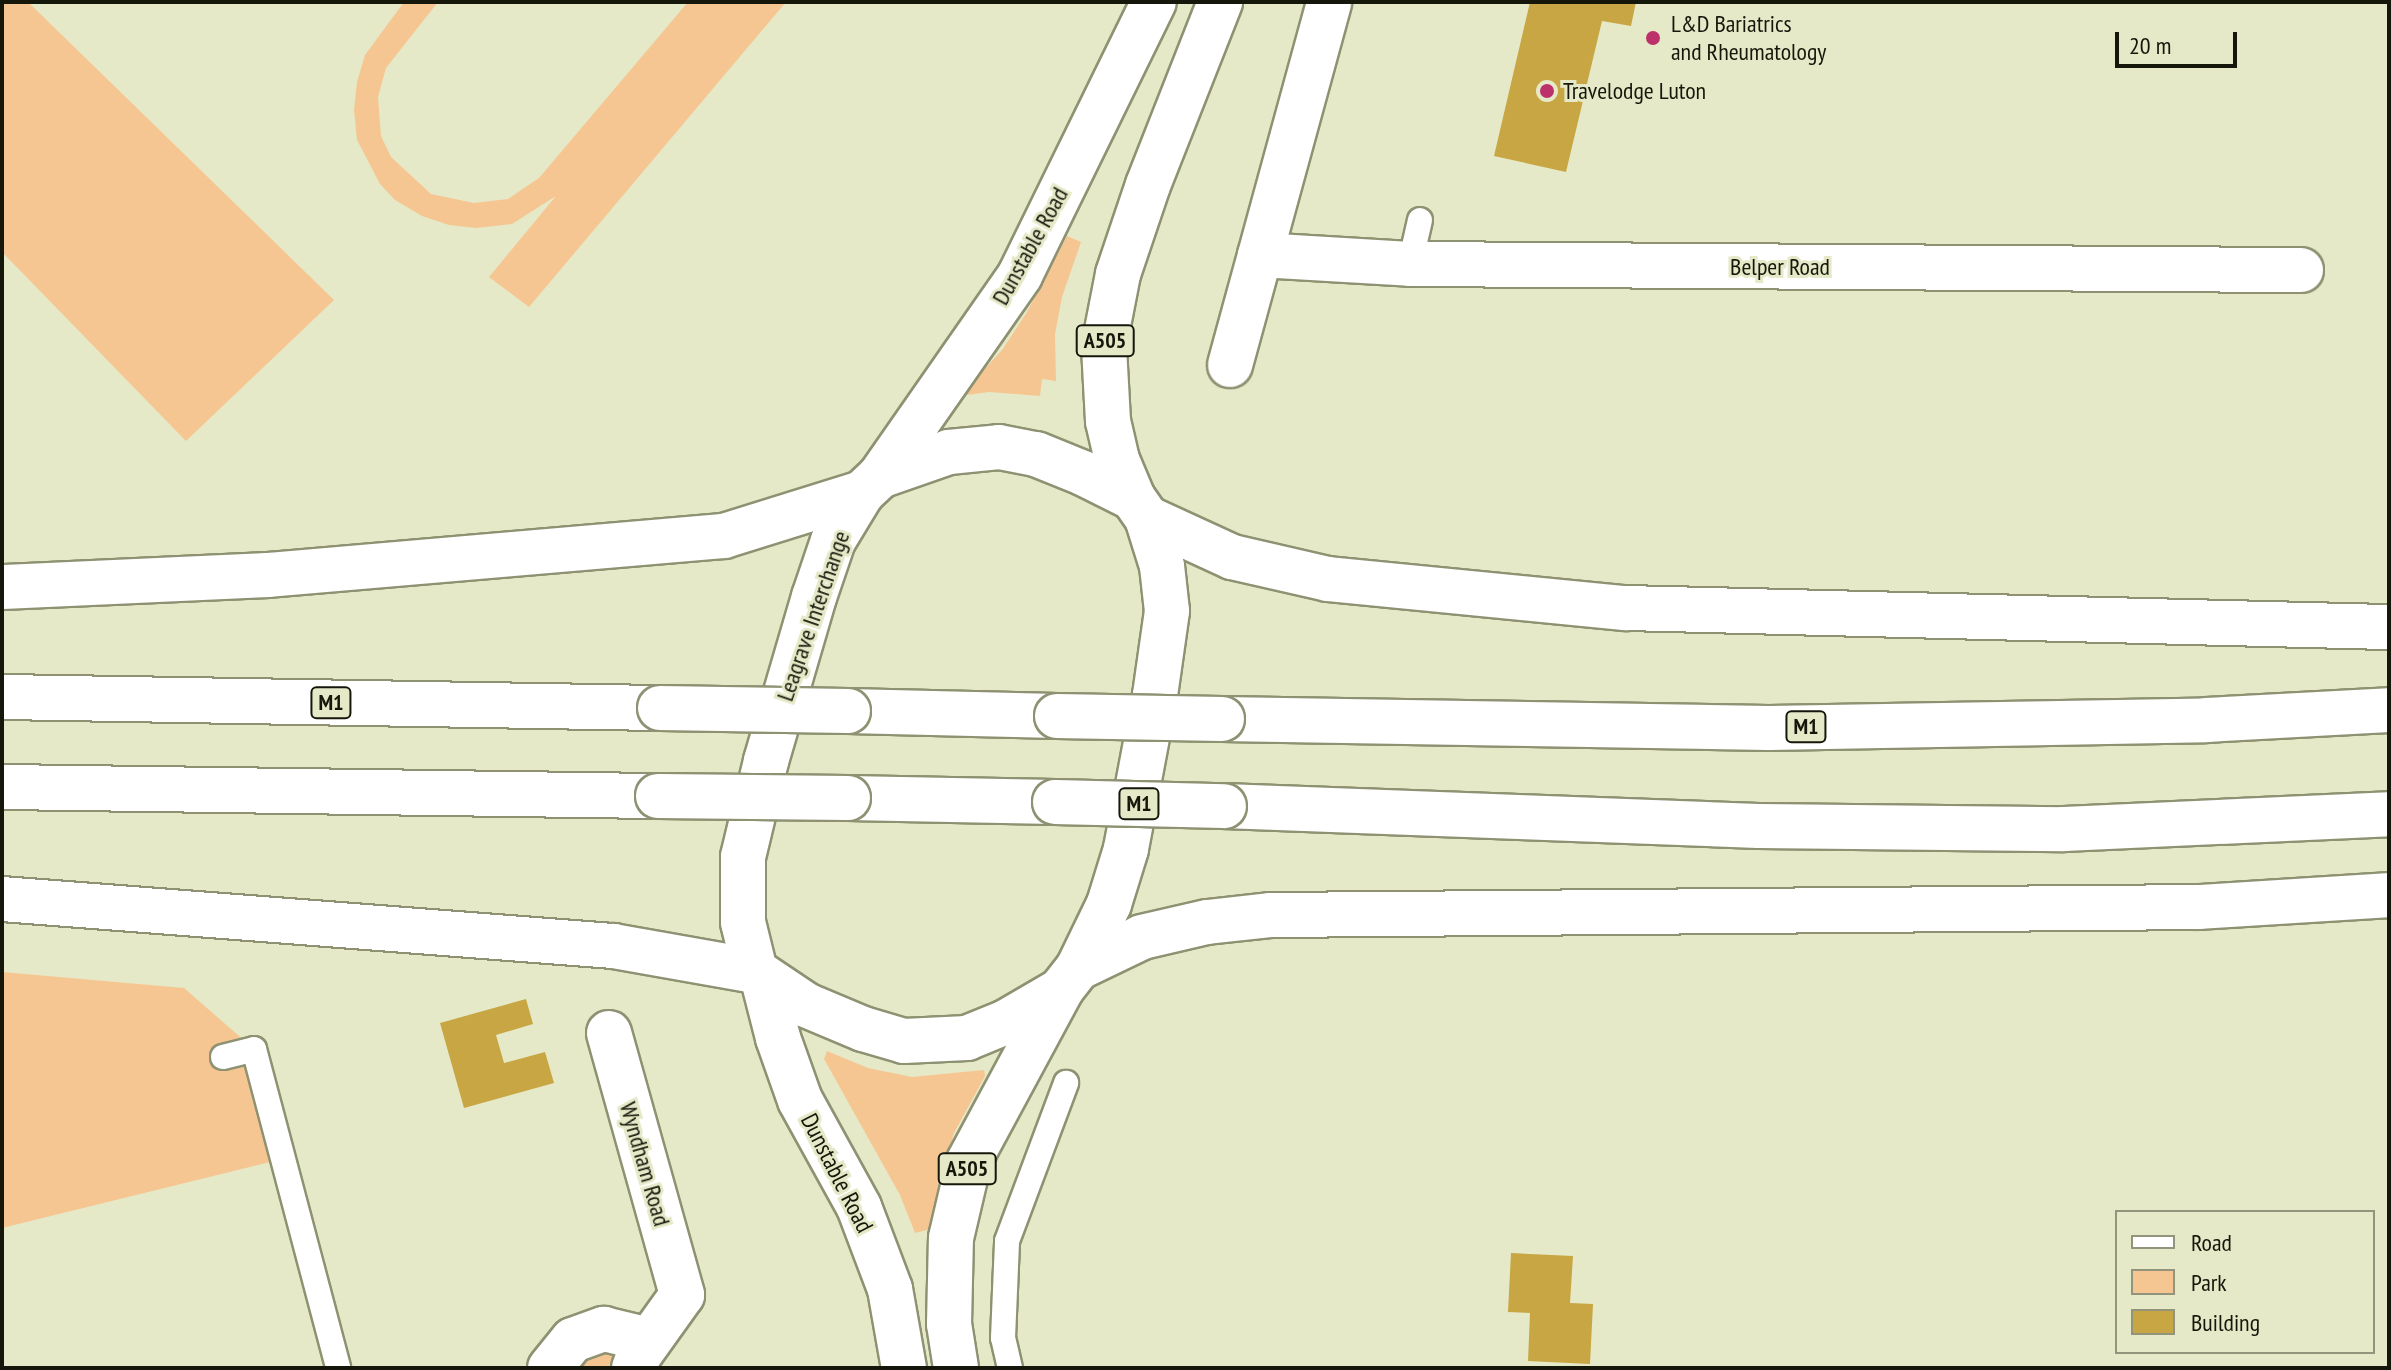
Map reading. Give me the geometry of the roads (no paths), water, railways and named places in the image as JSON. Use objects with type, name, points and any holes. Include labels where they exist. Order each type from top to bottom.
[{"type":"main road","name":"Dunstable Road","points":[[871,484],[1020,275],[1154,2]]},
{"type":"main road","name":"A505","points":[[1140,508],[1117,460],[1108,421],[1104,346],[1118,274],[1148,185],[1220,2]]},
{"type":"main road","points":[[1230,365],[1329,2]]},
{"type":"main road","name":"Belper Road","points":[[1260,255],[1410,264],[2301,270]]},
{"type":"main road","points":[[2,587],[268,575],[724,536],[871,484],[949,452],[999,447],[1036,454],[1232,557],[1328,579],[1626,608],[2389,627]]},
{"type":"main road","name":"Leagrave Interchange","points":[[759,975],[743,922],[743,857],[766,761],[833,541],[871,484]]},
{"type":"main road","points":[[1069,979],[1109,904],[1126,849],[1155,695],[1167,611],[1162,566],[1140,508]]},
{"type":"main road","name":"M1","points":[[2,697],[1769,728],[2206,720],[2389,710]]},
{"type":"main road","name":"M1","points":[[2,787],[1055,802],[1759,826],[2049,829],[2389,814]]},
{"type":"main road","points":[[2,899],[613,946],[759,975],[806,1005],[863,1029],[904,1041],[933,1042],[967,1038],[1006,1022],[1069,979],[1142,937],[1207,922],[1270,915],[2199,907],[2389,895]]},
{"type":"main road","name":"Dunstable Road","points":[[759,975],[800,1100],[859,1207],[890,1289],[904,1368]]},
{"type":"main road","name":"A505","points":[[956,1368],[949,1324],[951,1238],[969,1161],[1069,979]]},
{"type":"main road","name":"Wyndham Road","points":[[609,1033],[682,1295],[642,1354]]},
{"type":"main road","points":[[550,1368],[573,1340],[604,1329],[642,1354]]},
{"type":"lane","points":[[1410,264],[1420,220]]},
{"type":"lane","points":[[223,1057],[254,1049],[338,1368]]},
{"type":"lane","points":[[1010,1368],[1003,1338],[1007,1241],[1066,1083]]},
{"type":"place","name":"L&D Bariatrics and Rheumatology","points":[[1653,38]]},
{"type":"place","name":"Travelodge Luton","points":[[1547,91]]}]
